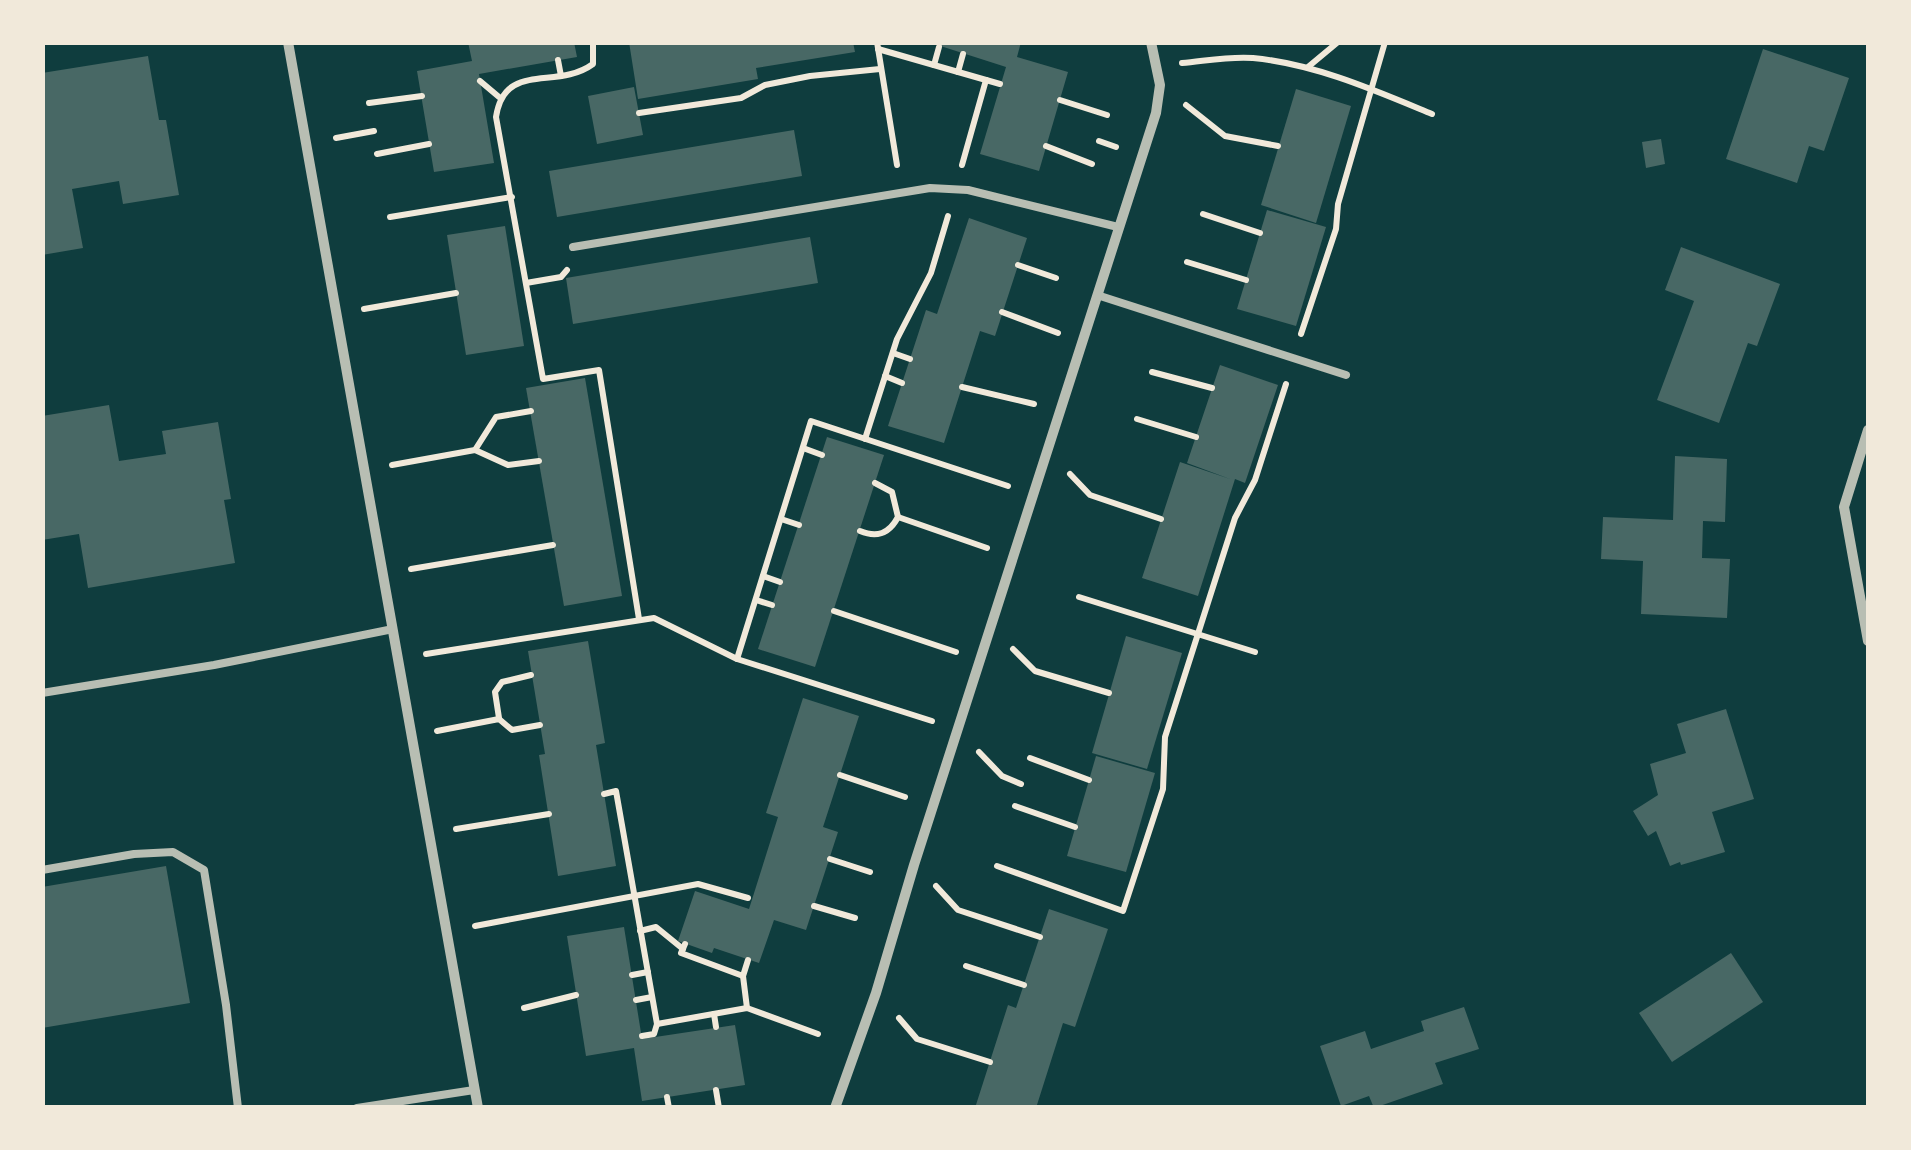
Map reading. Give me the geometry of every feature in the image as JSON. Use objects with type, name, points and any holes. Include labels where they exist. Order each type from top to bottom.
[{"type":"street","points":[[288,42],[478,1108]]},
{"type":"street","points":[[836,1108],[1156,113],[1160,85],[1151,42]]},
{"type":"street","points":[[1868,430],[1844,507],[1868,640]]},
{"type":"lane","points":[[573,247],[930,188],[956,190],[1118,227]]},
{"type":"lane","points":[[1096,295],[1346,376]]},
{"type":"lane","points":[[42,693],[214,666],[393,629]]},
{"type":"lane","points":[[42,870],[134,854],[172,852],[204,870],[238,1108]]},
{"type":"lane","points":[[357,1108],[474,1090]]},
{"type":"path","points":[[593,42],[592,64],[582,72],[512,84],[499,97],[496,117],[542,379],[599,370],[639,619]]},
{"type":"path","points":[[1307,68],[1338,42]]},
{"type":"path","points":[[996,866],[1123,911],[1163,789],[1164,737],[1235,518],[1255,480],[1336,230],[1338,204],[1385,42]]},
{"type":"path","points":[[903,191],[877,46],[1000,84]]},
{"type":"path","points":[[934,65],[939,47]]},
{"type":"path","points":[[958,72],[964,54]]},
{"type":"path","points":[[1154,64],[1250,58],[1307,68],[1432,114]]},
{"type":"path","points":[[558,60],[560,76]]},
{"type":"path","points":[[639,113],[741,98],[765,85],[810,76],[880,69]]},
{"type":"path","points":[[864,439],[897,339],[931,274],[986,80]]},
{"type":"path","points":[[480,82],[499,97]]},
{"type":"path","points":[[1160,85],[1225,136],[1278,146]]},
{"type":"path","points":[[370,103],[422,96]]},
{"type":"path","points":[[1060,100],[1107,116]]},
{"type":"path","points":[[306,143],[374,132]]},
{"type":"path","points":[[378,154],[430,144]]},
{"type":"path","points":[[492,148],[502,146]]},
{"type":"path","points":[[1046,146],[1092,164]]},
{"type":"path","points":[[390,217],[512,197]]},
{"type":"path","points":[[1203,214],[1260,233]]},
{"type":"path","points":[[1187,262],[1246,280]]},
{"type":"path","points":[[1018,265],[1056,278]]},
{"type":"path","points":[[513,276],[525,273]]},
{"type":"path","points":[[336,314],[456,293]]},
{"type":"path","points":[[516,300],[529,297]]},
{"type":"path","points":[[1002,312],[1082,342]]},
{"type":"path","points":[[893,353],[910,359]]},
{"type":"path","points":[[1152,372],[1212,388]]},
{"type":"path","points":[[885,376],[902,383]]},
{"type":"path","points":[[962,387],[1060,412]]},
{"type":"path","points":[[475,450],[496,417],[531,411]]},
{"type":"path","points":[[1137,419],[1196,437]]},
{"type":"path","points":[[737,659],[812,421],[1033,495]]},
{"type":"path","points":[[803,448],[822,454]]},
{"type":"path","points":[[430,458],[475,450],[508,465],[539,462]]},
{"type":"path","points":[[1048,451],[1090,495],[1161,519]]},
{"type":"path","points":[[600,466],[614,464]]},
{"type":"path","points":[[875,483],[892,492],[898,517]]},
{"type":"path","points":[[860,531],[872,536],[884,534],[898,517]]},
{"type":"path","points":[[898,517],[1014,556]]},
{"type":"path","points":[[781,519],[799,525]]},
{"type":"path","points":[[610,526],[624,525]]},
{"type":"path","points":[[382,573],[553,545]]},
{"type":"path","points":[[763,576],[780,582]]},
{"type":"path","points":[[1079,597],[1255,652]]},
{"type":"path","points":[[756,600],[772,605]]},
{"type":"path","points":[[834,611],[980,660]]},
{"type":"path","points":[[398,659],[654,618],[737,659],[957,730],[1002,776],[1020,784]]},
{"type":"path","points":[[990,626],[1035,671],[1109,693]]},
{"type":"path","points":[[531,675],[502,682],[495,692],[499,718],[512,730],[540,726]]},
{"type":"path","points":[[412,736],[499,718]]},
{"type":"path","points":[[1030,758],[1089,780]]},
{"type":"path","points":[[840,775],[933,808]]},
{"type":"path","points":[[604,794],[616,791],[657,1024],[654,1034],[642,1036]]},
{"type":"path","points":[[1015,806],[1075,827]]},
{"type":"path","points":[[429,834],[548,814]]},
{"type":"path","points":[[830,858],[870,872]]},
{"type":"path","points":[[914,865],[958,910],[1040,937]]},
{"type":"path","points":[[446,931],[698,884],[748,898]]},
{"type":"path","points":[[814,906],[855,918]]},
{"type":"path","points":[[640,932],[656,927],[684,946],[681,953],[743,976]]},
{"type":"path","points":[[747,1008],[743,976],[748,960]]},
{"type":"path","points":[[966,966],[1024,985]]},
{"type":"path","points":[[632,975],[648,972]]},
{"type":"path","points":[[876,993],[917,1038],[990,1062]]},
{"type":"path","points":[[524,1008],[576,995]]},
{"type":"path","points":[[636,1000],[652,997]]},
{"type":"path","points":[[657,1024],[747,1008],[818,1034]]},
{"type":"path","points":[[714,1014],[716,1027]]},
{"type":"path","points":[[716,1090],[719,1108]]},
{"type":"path","points":[[667,1097],[669,1108]]},
{"type":"building","points":[[468,42],[574,42],[577,57],[479,74],[494,163],[434,172],[417,71],[472,61]]},
{"type":"building","points":[[629,42],[853,42],[855,52],[756,68],[758,79],[638,99]]},
{"type":"building","points":[[928,42],[1021,42],[1017,57],[1068,72],[1039,171],[980,154],[1006,67]]},
{"type":"building","points":[[1763,49],[1849,78],[1824,151],[1809,146],[1797,183],[1726,159]]},
{"type":"building","points":[[148,56],[159,120],[166,120],[179,195],[123,204],[119,181],[72,189],[83,248],[42,255],[42,73]]},
{"type":"building","points":[[634,87],[643,135],[597,144],[588,96]]},
{"type":"building","points":[[1296,89],[1351,106],[1316,223],[1261,205]]},
{"type":"building","points":[[794,130],[802,176],[557,217],[549,171]]},
{"type":"building","points":[[1661,139],[1665,164],[1646,168],[1642,142]]},
{"type":"building","points":[[1267,210],[1326,227],[1296,326],[1237,309]]},
{"type":"building","points":[[969,218],[1027,238],[995,336],[980,331],[944,443],[888,426],[926,310],[937,314]]},
{"type":"building","points":[[505,226],[524,346],[466,355],[447,235]]},
{"type":"building","points":[[810,237],[818,283],[573,324],[566,278]]},
{"type":"building","points":[[1681,247],[1780,284],[1757,346],[1748,343],[1719,423],[1657,400],[1694,301],[1665,290]]},
{"type":"building","points":[[1220,365],[1278,385],[1245,483],[1235,479],[1198,596],[1142,578],[1180,462],[1230,479],[1187,463]]},
{"type":"building","points":[[585,378],[622,596],[564,606],[526,388]]},
{"type":"building","points":[[109,405],[119,461],[166,454],[162,431],[218,422],[231,499],[224,500],[235,563],[88,588],[79,534],[42,540],[42,416]]},
{"type":"building","points":[[827,437],[884,455],[815,667],[758,649]]},
{"type":"building","points":[[1675,456],[1727,459],[1725,522],[1703,521],[1702,558],[1730,559],[1727,618],[1641,614],[1643,561],[1601,559],[1603,517],[1673,520]]},
{"type":"building","points":[[1126,636],[1182,653],[1147,769],[1092,753]]},
{"type":"building","points":[[588,641],[605,743],[596,745],[616,866],[558,876],[539,755],[545,754],[528,651]]},
{"type":"building","points":[[803,698],[859,716],[823,827],[838,832],[806,930],[774,920],[759,963],[678,941],[695,891],[749,909],[778,817],[766,813]]},
{"type":"building","points":[[1726,709],[1754,799],[1712,812],[1725,852],[1670,866],[1656,831],[1648,836],[1633,811],[1658,795],[1650,764],[1686,753],[1677,724]]},
{"type":"building","points":[[1096,756],[1155,773],[1126,872],[1067,856]]},
{"type":"building","points":[[166,866],[190,1003],[42,1028],[42,887]]},
{"type":"building","points":[[1049,909],[1108,929],[1075,1027],[1063,1023],[1036,1108],[975,1108],[1008,1005],[1016,1008]]},
{"type":"building","points":[[624,927],[642,1039],[735,1025],[745,1085],[642,1101],[634,1048],[586,1056],[567,936]]},
{"type":"building","points":[[1731,953],[1763,1002],[1672,1062],[1639,1013]]},
{"type":"building","points":[[1464,1007],[1479,1049],[1435,1063],[1443,1084],[1374,1108],[1369,1096],[1341,1106],[1320,1046],[1365,1031],[1371,1049],[1424,1031],[1421,1021]]}]
